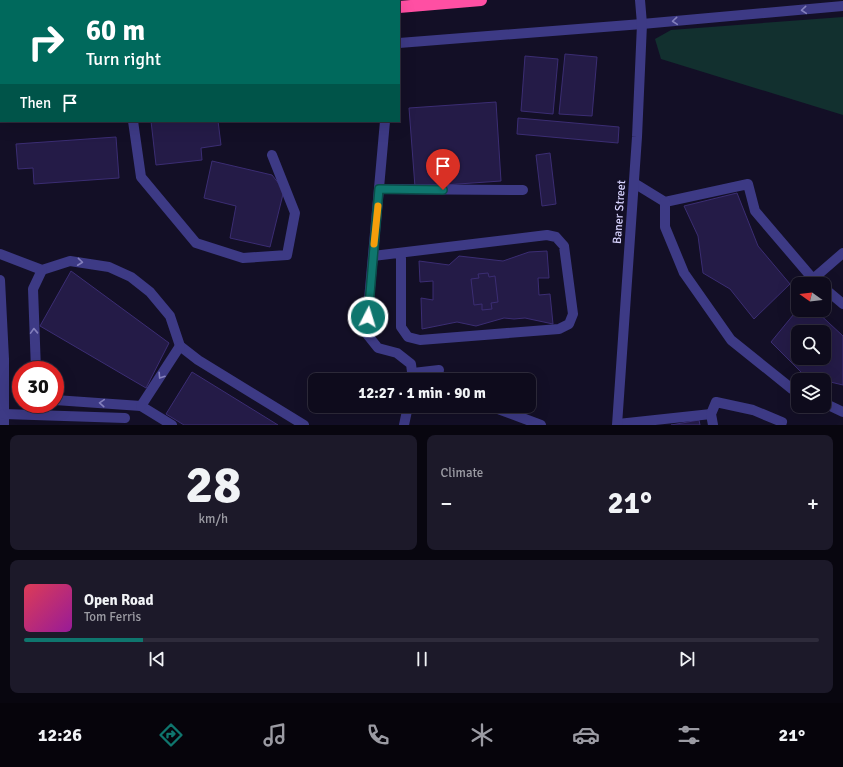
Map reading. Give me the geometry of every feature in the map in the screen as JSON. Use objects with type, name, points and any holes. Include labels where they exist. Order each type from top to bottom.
[{"type":"highway","points":[[400,7],[481,0]]},
{"type":"street","name":"Baner Street","points":[[618,425],[634,183],[642,24],[640,0]]},
{"type":"street","points":[[400,43],[642,24],[843,6]]},
{"type":"street","points":[[133,122],[141,177],[196,243],[243,258],[287,255],[295,213],[272,155]]},
{"type":"street","points":[[385,122],[366,332],[378,348],[397,353],[411,364],[414,373]]},
{"type":"street","points":[[634,183],[665,202],[748,184],[755,211],[813,277]]},
{"type":"street","points":[[379,189],[523,190]]},
{"type":"street","points":[[665,202],[664,227],[688,279],[731,340],[791,388]]},
{"type":"street","points":[[373,256],[547,235],[556,237],[564,246],[573,314],[569,324],[559,329],[420,340],[408,337],[401,327],[401,253]]},
{"type":"street","points":[[820,277],[843,253]]},
{"type":"street","points":[[0,254],[42,270],[70,261],[109,267],[131,277],[150,292],[170,316],[180,346],[198,360],[304,425]]},
{"type":"street","points":[[36,361],[33,289],[42,270]]},
{"type":"street","points":[[0,280],[4,425]]},
{"type":"street","points":[[831,294],[843,304]]},
{"type":"street","points":[[141,406],[180,346]]},
{"type":"street","points":[[430,373],[439,370]]},
{"type":"street","points":[[64,401],[141,406],[172,425]]},
{"type":"street","points":[[713,425],[711,414],[716,402],[753,410],[782,422],[781,425]]},
{"type":"street","points":[[831,406],[843,412]]},
{"type":"street","points":[[404,425],[407,413]]},
{"type":"street","points":[[509,413],[541,425]]},
{"type":"street","points":[[4,414],[125,418]]},
{"type":"street","points":[[618,425],[711,414]]},
{"type":"green space","points":[[843,17],[843,115],[661,59],[655,39],[671,30]]},
{"type":"building","points":[[565,54],[597,57],[592,116],[559,114]]},
{"type":"building","points":[[525,56],[558,59],[553,114],[521,111]]},
{"type":"building","points":[[496,102],[501,181],[415,187],[409,108]]},
{"type":"building","points":[[518,118],[619,127],[618,143],[517,134]]},
{"type":"building","points":[[151,122],[218,122],[221,145],[201,148],[202,160],[156,165]]},
{"type":"building","points":[[116,137],[119,178],[34,184],[33,168],[18,169],[16,144]]},
{"type":"building","points":[[550,153],[556,204],[542,206],[536,155]]},
{"type":"building","points":[[212,161],[272,175],[284,190],[270,247],[230,238],[236,206],[204,198]]},
{"type":"building","points":[[737,193],[758,246],[790,284],[754,319],[730,289],[703,273],[698,236],[684,206]]},
{"type":"building","points":[[547,251],[549,278],[538,278],[539,295],[550,294],[553,324],[525,318],[504,318],[476,326],[457,322],[422,329],[421,298],[433,300],[433,281],[420,282],[419,261],[449,265],[459,256],[503,261],[529,252]]},
{"type":"building","points":[[71,271],[169,343],[146,388],[40,326]]},
{"type":"building","points":[[488,273],[489,277],[495,276],[498,302],[491,303],[492,309],[482,310],[482,304],[474,305],[471,279],[479,278],[478,274]]},
{"type":"building","points":[[791,317],[823,317],[843,336],[843,385],[831,382],[831,373],[802,373],[794,365],[831,365],[831,325],[791,325],[791,362],[771,342]]},
{"type":"building","points":[[192,372],[278,425],[184,425],[166,414]]},
{"type":"building","points":[[699,420],[700,425],[671,425]]},
{"type":"slow traffic","points":[[374,244],[378,206]]},
{"type":"route","points":[[368,317],[379,189],[443,190]]}]
